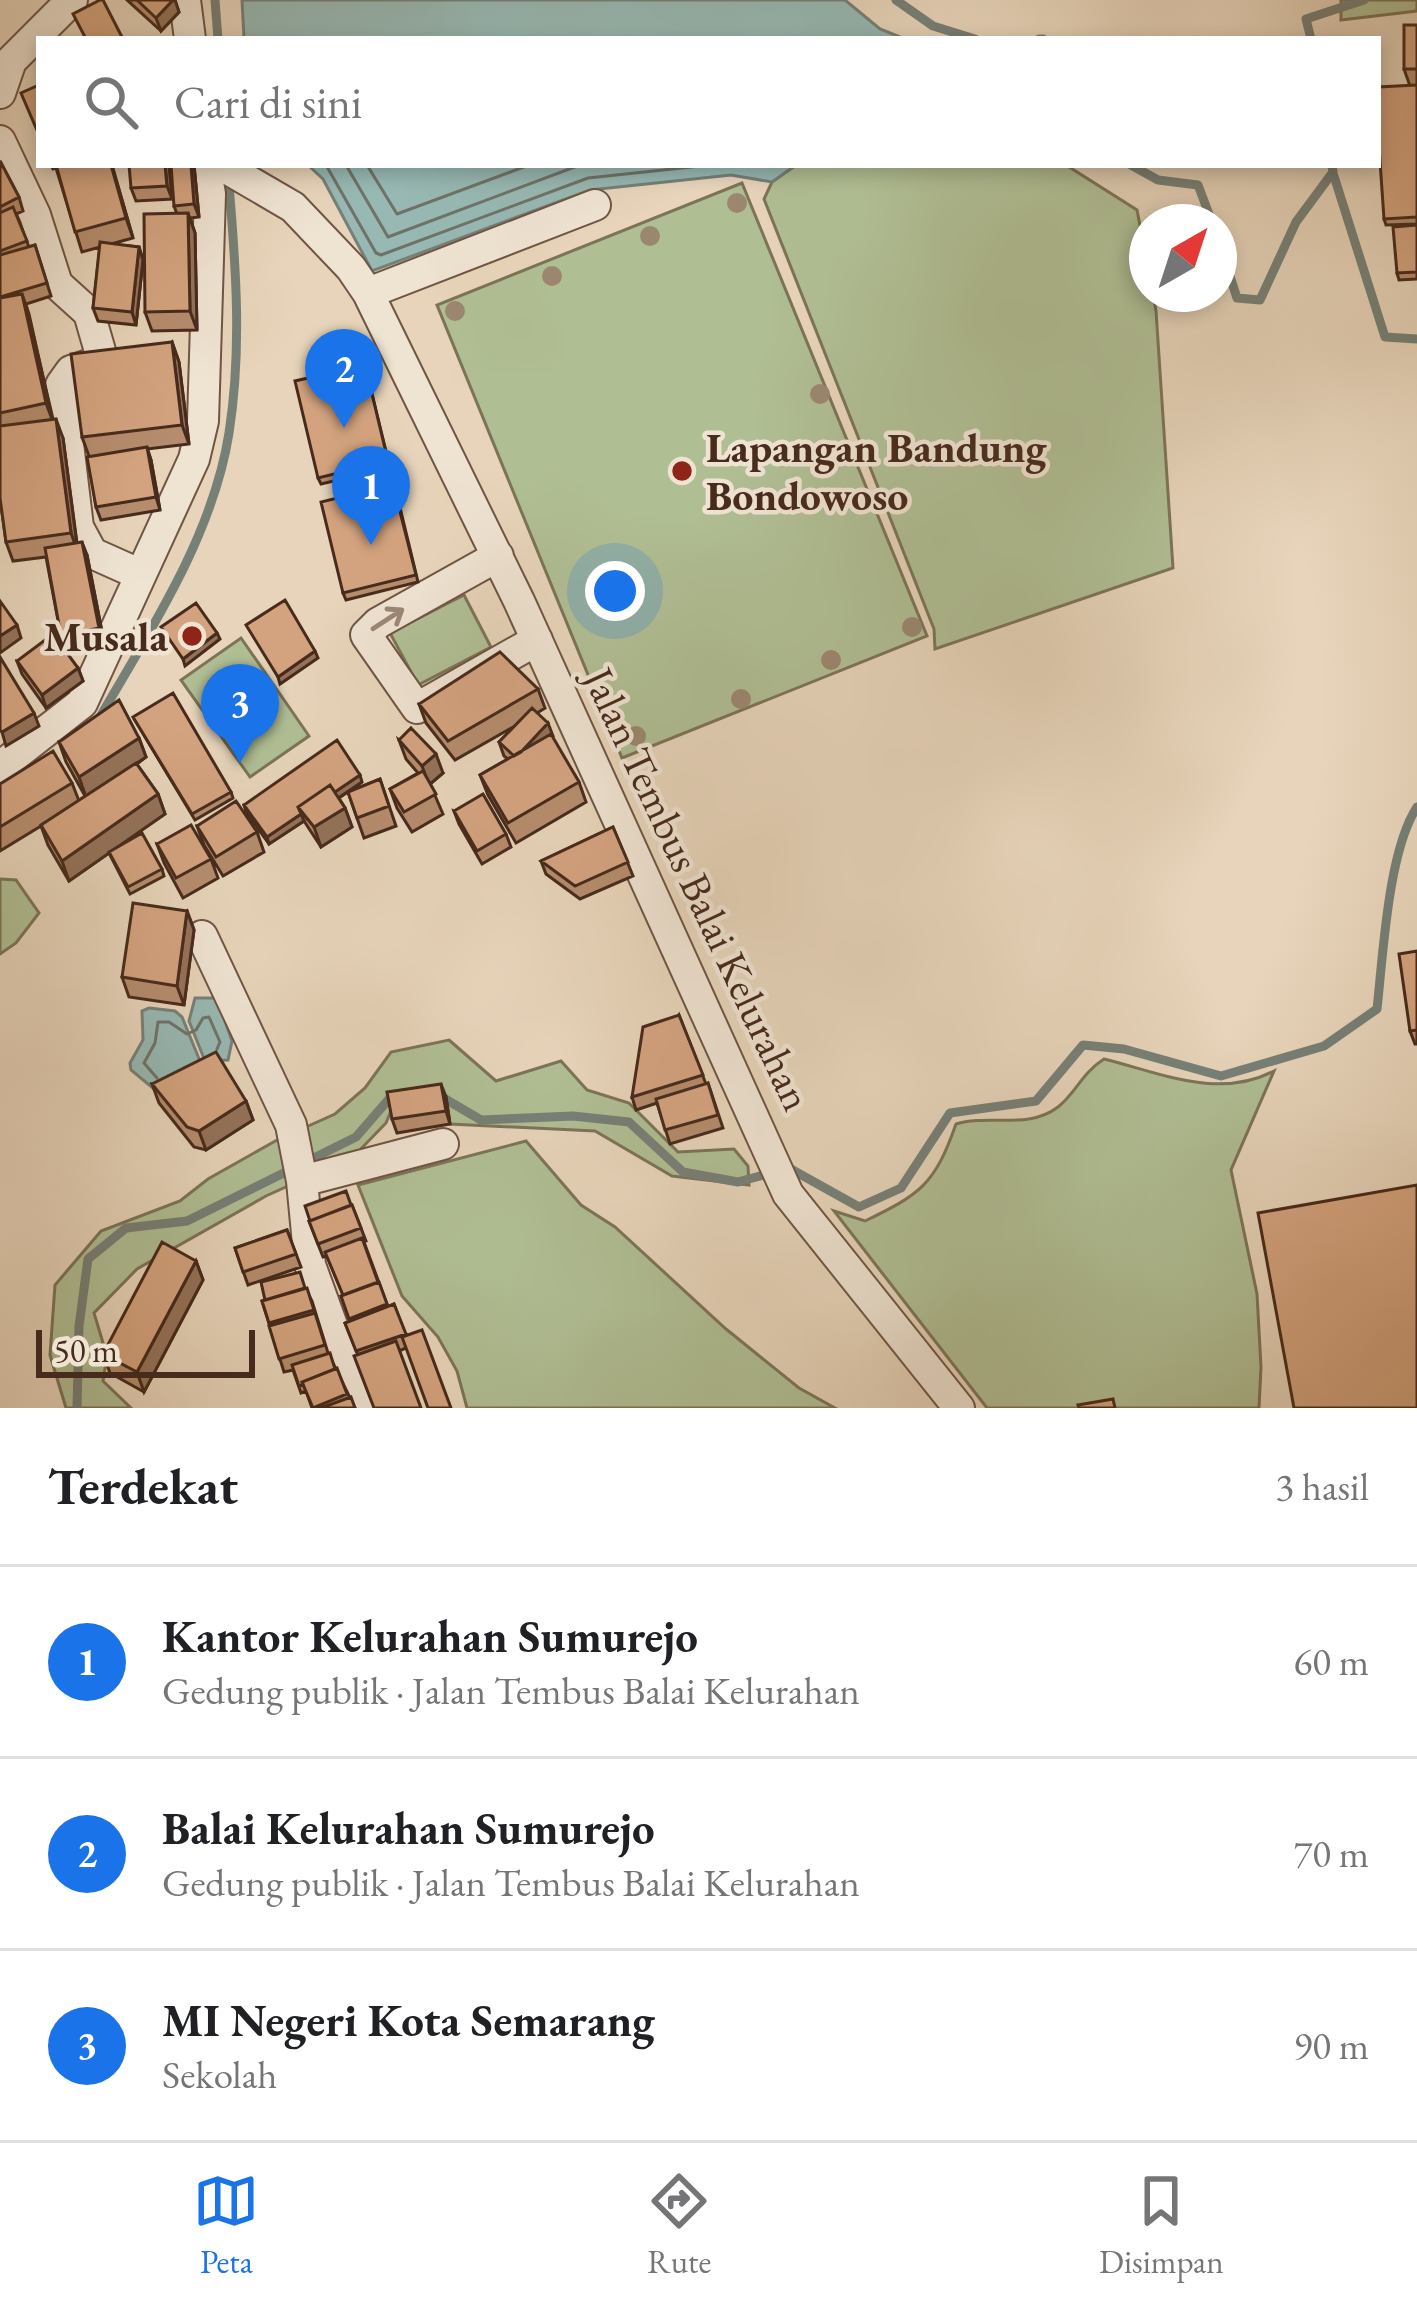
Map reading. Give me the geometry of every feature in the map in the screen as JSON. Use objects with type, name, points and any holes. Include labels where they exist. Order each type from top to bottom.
[{"type":"street","points":[[0,93],[11,61],[71,0]]},
{"type":"street","points":[[185,0],[190,36]]},
{"type":"street","points":[[0,141],[35,215],[57,284],[89,314],[100,351],[95,363],[71,371],[61,385],[78,527],[92,553],[139,574]]},
{"type":"street","points":[[0,767],[82,703],[194,459],[203,421],[210,194],[206,168]]},
{"type":"street","name":"Jalan Tembus Balai Kelurahan","points":[[226,168],[293,207],[351,268],[368,293],[498,556],[788,1194],[959,1408]]},
{"type":"street","points":[[368,293],[596,205]]},
{"type":"street","points":[[498,556],[366,634],[417,708],[537,640]]},
{"type":"street","points":[[202,936],[291,1125],[310,1265],[362,1408]]},
{"type":"street","points":[[302,1181],[443,1144]]},
{"type":"green space","points":[[1341,0],[1417,0],[1417,11],[1341,20]]},
{"type":"green space","points":[[792,168],[1071,168],[1129,205],[1129,312],[1156,312],[1173,568],[935,649],[934,629],[764,199],[772,182]]},
{"type":"green space","name":"Lapangan Bandung Bondowoso","points":[[742,183],[927,636],[622,758],[437,305]]},
{"type":"green space","points":[[464,595],[491,647],[418,685],[390,633]]},
{"type":"green space","points":[[241,638],[309,736],[250,777],[181,680]]},
{"type":"green space","points":[[0,879],[16,880],[39,913],[16,943],[0,954]]},
{"type":"green space","points":[[449,1040],[496,1081],[561,1061],[587,1090],[629,1103],[678,1152],[734,1149],[748,1166],[749,1185],[672,1176],[595,1131],[450,1124],[445,1097],[393,1106],[386,1123],[354,1156],[266,1196],[137,1269],[94,1313],[107,1356],[103,1381],[131,1408],[66,1408],[50,1355],[55,1285],[101,1231],[180,1201],[208,1179],[277,1140],[335,1114],[365,1088],[391,1052]]},
{"type":"green space","points":[[1104,1059],[1211,1084],[1274,1071],[1231,1170],[1257,1294],[1259,1408],[987,1408],[834,1211],[865,1221],[900,1203],[933,1174],[956,1124],[1046,1114],[1064,1102]]},
{"type":"green space","points":[[526,1141],[581,1205],[615,1227],[726,1329],[799,1388],[835,1408],[467,1408],[457,1371],[438,1337],[402,1296],[358,1185]]},
{"type":"water","points":[[242,0],[845,0],[880,29],[898,36],[244,36]]},
{"type":"water","points":[[311,168],[792,168],[772,182],[731,175],[590,190],[372,271],[323,179]]},
{"type":"water","points":[[195,998],[217,998],[232,1041],[228,1060],[205,1061],[189,1021]]},
{"type":"water","points":[[142,1011],[175,1011],[182,1017],[204,1071],[160,1094],[131,1070],[130,1063],[143,1040]]},
{"type":"building","points":[[103,0],[121,36],[84,36],[73,14]]},
{"type":"building","points":[[137,0],[173,0],[156,18]]},
{"type":"building","points":[[1404,25],[1417,25],[1417,69],[1404,69]]},
{"type":"building","points":[[1417,85],[1417,217],[1384,219],[1381,87]]},
{"type":"building","points":[[36,86],[36,128],[21,93]]},
{"type":"building","points":[[0,161],[19,197],[0,207]]},
{"type":"building","points":[[57,168],[112,168],[126,218],[75,232]]},
{"type":"building","points":[[129,168],[165,168],[167,186],[131,188]]},
{"type":"building","points":[[171,168],[191,168],[194,204],[174,206]]},
{"type":"building","points":[[13,207],[27,241],[0,251],[0,213]]},
{"type":"building","points":[[188,213],[190,311],[145,312],[144,214]]},
{"type":"building","points":[[1417,225],[1417,272],[1397,273],[1393,227]]},
{"type":"building","points":[[100,242],[139,247],[132,312],[93,308]]},
{"type":"building","points":[[35,245],[47,283],[0,297],[0,255]]},
{"type":"building","points":[[22,294],[46,403],[0,413],[0,298]]},
{"type":"building","points":[[172,342],[182,425],[82,437],[71,354]]},
{"type":"building","points":[[365,365],[388,461],[318,478],[295,381]]},
{"type":"building","points":[[56,419],[71,533],[6,542],[0,498],[0,426]]},
{"type":"building","points":[[147,447],[156,497],[96,507],[87,457]]},
{"type":"building","points":[[393,484],[416,575],[343,593],[321,502]]},
{"type":"building","points":[[82,542],[99,628],[61,636],[45,548]]},
{"type":"building","points":[[285,600],[315,651],[278,677],[246,625]]},
{"type":"building","points":[[0,601],[17,625],[0,636]]},
{"type":"building","name":"Musala","points":[[196,603],[217,633],[183,659],[161,627]]},
{"type":"building","points":[[53,634],[78,668],[42,695],[17,661]]},
{"type":"building","points":[[500,652],[538,689],[448,741],[419,704]]},
{"type":"building","points":[[0,657],[34,713],[2,732],[0,730]]},
{"type":"building","points":[[173,693],[231,792],[192,814],[133,717]]},
{"type":"building","points":[[119,700],[139,738],[79,777],[59,742]]},
{"type":"building","points":[[532,708],[548,723],[514,756],[499,742]]},
{"type":"building","points":[[411,728],[436,754],[422,766],[399,740]]},
{"type":"building","points":[[551,734],[579,782],[508,823],[480,775]]},
{"type":"building","points":[[337,740],[360,775],[335,792],[330,785],[298,807],[301,814],[267,837],[244,805]]},
{"type":"building","points":[[53,751],[72,783],[0,827],[0,784]]},
{"type":"building","points":[[136,763],[158,794],[62,861],[41,825]]},
{"type":"building","points":[[423,771],[436,794],[404,812],[390,789]]},
{"type":"building","points":[[380,779],[389,806],[357,818],[348,792]]},
{"type":"building","points":[[330,785],[345,808],[314,827],[298,807]]},
{"type":"building","points":[[483,794],[506,834],[477,851],[454,811]]},
{"type":"building","points":[[236,801],[257,832],[216,857],[197,826]]},
{"type":"building","points":[[191,825],[211,859],[176,878],[157,844]]},
{"type":"building","points":[[613,827],[628,862],[575,886],[541,861]]},
{"type":"building","points":[[142,833],[162,869],[128,887],[109,852]]},
{"type":"building","points":[[133,903],[187,911],[177,986],[122,977]]},
{"type":"building","points":[[1417,951],[1417,1030],[1410,1031],[1399,954]]},
{"type":"building","points":[[679,1015],[703,1075],[632,1097],[643,1027]]},
{"type":"building","points":[[216,1052],[246,1101],[199,1131],[187,1127],[152,1084]]},
{"type":"building","points":[[708,1083],[718,1115],[665,1130],[656,1099]]},
{"type":"building","points":[[441,1084],[446,1111],[392,1119],[387,1092]]},
{"type":"building","points":[[1417,1185],[1417,1408],[1294,1408],[1258,1213]]},
{"type":"building","points":[[346,1191],[351,1205],[310,1221],[305,1206]]},
{"type":"building","points":[[352,1205],[361,1228],[318,1244],[309,1221]]},
{"type":"building","points":[[287,1230],[296,1254],[243,1272],[235,1248]]},
{"type":"building","points":[[362,1238],[378,1282],[343,1295],[325,1252]]},
{"type":"building","points":[[162,1242],[196,1261],[137,1372],[103,1354]]},
{"type":"building","points":[[300,1272],[305,1288],[265,1300],[261,1282]]},
{"type":"building","points":[[379,1282],[387,1304],[349,1319],[341,1296]]},
{"type":"building","points":[[307,1288],[314,1310],[269,1323],[262,1301]]},
{"type":"building","points":[[394,1304],[406,1334],[356,1351],[345,1323]]},
{"type":"building","points":[[315,1313],[325,1345],[279,1359],[269,1326]]},
{"type":"building","points":[[422,1330],[451,1408],[428,1408],[402,1337]]},
{"type":"building","points":[[396,1341],[421,1408],[374,1408],[354,1356]]},
{"type":"building","points":[[330,1353],[335,1369],[299,1386],[292,1365]]},
{"type":"building","points":[[337,1368],[347,1394],[313,1408],[302,1382]]},
{"type":"building","points":[[351,1397],[355,1408],[321,1408]]},
{"type":"building","points":[[1113,1399],[1115,1408],[1078,1405]]},
{"type":"waterway","points":[[215,0],[218,36]]},
{"type":"waterway","points":[[896,0],[933,26],[965,36]]},
{"type":"waterway","points":[[1310,36],[1306,19],[1364,0]]},
{"type":"waterway","points":[[1136,168],[1158,180],[1198,185],[1205,204]]},
{"type":"waterway","points":[[1237,298],[1260,300],[1296,222],[1332,168]]},
{"type":"waterway","points":[[1333,173],[1385,337],[1417,339]]},
{"type":"waterway","points":[[100,717],[178,580],[221,471],[237,340],[229,185]]},
{"type":"waterway","points":[[435,1093],[481,1120],[573,1116],[629,1122],[683,1172],[738,1182],[789,1168],[859,1207],[901,1188],[950,1113],[1036,1101],[1083,1045],[1124,1049],[1221,1076],[1324,1046],[1377,1009],[1393,876],[1417,807]]},
{"type":"waterway","points":[[77,1408],[79,1326],[88,1259],[126,1228],[187,1221],[356,1137],[389,1099],[401,1098]]},
{"type":"place","name":"Balai Kelurahan Sumurejo","points":[[344,428]]},
{"type":"place","name":"Lapangan Bandung Bondowoso","points":[[682,471]]},
{"type":"place","name":"Kantor Kelurahan Sumurejo","points":[[371,545]]},
{"type":"place","name":"Musala","points":[[192,636]]},
{"type":"place","name":"MI Negeri Kota Semarang","points":[[240,763]]}]
